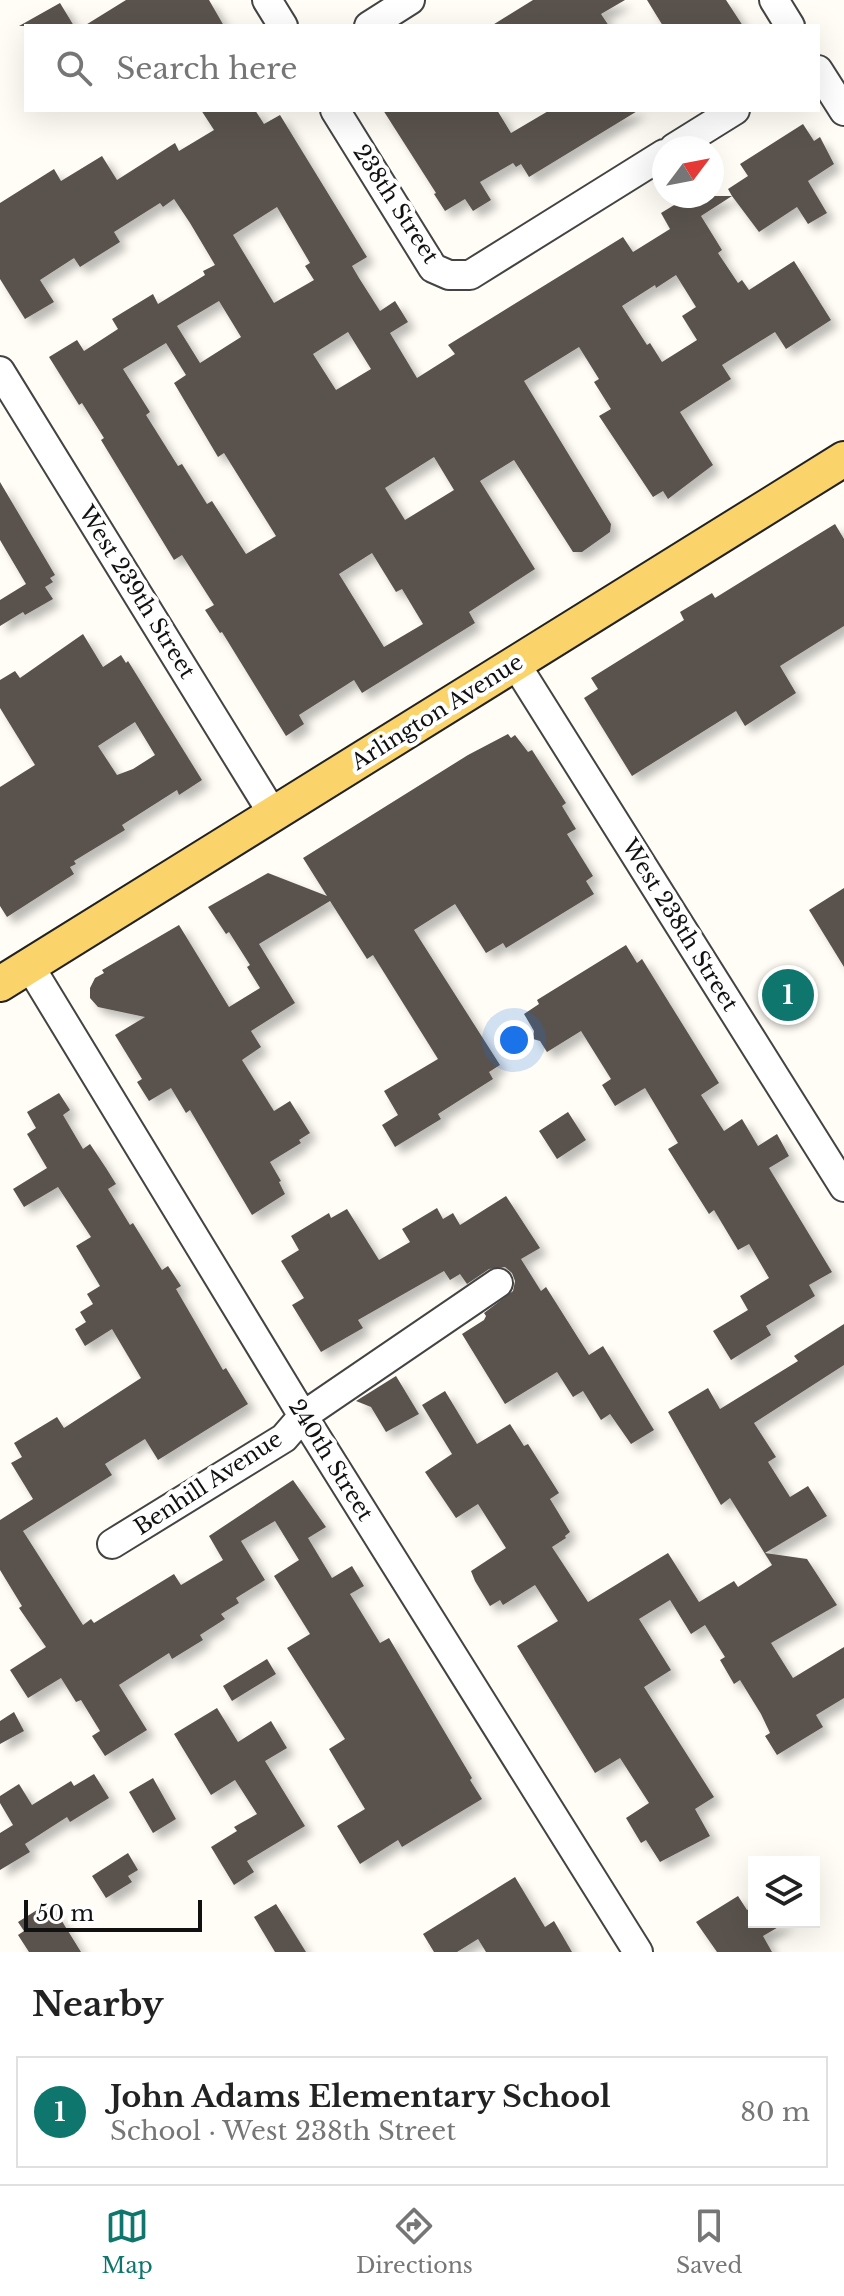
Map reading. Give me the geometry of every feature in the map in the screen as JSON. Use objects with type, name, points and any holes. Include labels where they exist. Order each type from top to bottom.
[{"type":"main road","name":"Arlington Avenue","points":[[0,984],[844,459]]},
{"type":"street","points":[[267,0],[282,24]]},
{"type":"street","points":[[372,24],[410,0]]},
{"type":"street","points":[[774,0],[789,24]]},
{"type":"street","points":[[820,73],[844,111]]},
{"type":"street","name":"238th Street","points":[[336,112],[433,268],[449,275],[470,275],[652,161]]},
{"type":"street","points":[[693,136],[732,112]]},
{"type":"street","name":"West 239th Street","points":[[0,371],[273,814]]},
{"type":"street","name":"West 238th Street","points":[[515,663],[844,1187]]},
{"type":"street","name":"240th Street","points":[[29,965],[303,1416],[638,1952]]},
{"type":"street","name":"Benhill Avenue","points":[[112,1544],[284,1438],[303,1416],[498,1283]]},
{"type":"building","points":[[126,0],[209,0],[223,24],[87,24]]},
{"type":"building","points":[[533,0],[625,0],[601,14],[608,24],[494,24]]},
{"type":"building","points":[[647,0],[726,0],[742,24],[662,24]]},
{"type":"building","points":[[60,3],[73,24],[24,24],[19,26]]},
{"type":"building","points":[[202,112],[256,112],[264,124],[280,115],[367,257],[352,266],[359,278],[380,311],[395,301],[408,322],[390,333],[417,378],[455,354],[448,345],[623,237],[633,252],[670,229],[661,213],[669,208],[713,208],[701,216],[722,250],[718,253],[738,283],[742,280],[749,290],[794,261],[831,320],[786,349],[775,332],[722,365],[731,379],[680,412],[713,465],[668,499],[663,491],[653,497],[599,416],[611,409],[594,382],[599,379],[579,347],[524,381],[611,524],[610,532],[582,552],[573,552],[514,460],[480,481],[535,569],[469,612],[475,623],[362,693],[354,680],[299,715],[304,724],[286,736],[222,632],[205,610],[214,605],[182,555],[174,560],[101,440],[104,438],[49,357],[77,340],[84,351],[118,329],[112,319],[153,294],[158,304],[205,275],[203,271],[215,265],[190,223],[174,199],[163,207],[160,203],[114,232],[120,242],[80,267],[74,258],[40,280],[54,302],[25,319],[0,279],[0,203],[54,169],[61,181],[102,156],[117,180],[175,143],[179,151],[214,130]],"holes":[[[277,207],[310,263],[305,266],[314,280],[274,303],[233,235]],[[676,275],[696,307],[682,316],[697,340],[662,362],[622,306]],[[219,301],[241,337],[200,363],[177,326]],[[348,332],[371,369],[336,390],[313,354]],[[166,343],[186,375],[174,383],[218,457],[224,453],[276,536],[246,554],[212,501],[207,504],[182,464],[178,466],[146,415],[150,412],[123,369]],[[434,457],[454,490],[405,520],[385,488]],[[372,553],[396,592],[402,589],[423,624],[384,647],[339,574]]]},
{"type":"building","points":[[384,112],[498,112],[511,133],[547,112],[636,112],[529,177],[521,164],[516,167],[513,163],[480,182],[491,200],[473,211],[465,199],[445,211]]},
{"type":"building","points":[[803,124],[814,141],[820,137],[834,164],[808,181],[827,213],[808,224],[797,207],[759,232],[728,189],[748,176],[740,164]]},
{"type":"building","points":[[0,482],[55,575],[50,578],[53,582],[45,587],[53,599],[0,626],[0,600],[26,584],[0,540]]},
{"type":"building","points":[[835,524],[844,539],[844,626],[780,666],[796,693],[745,726],[736,711],[632,776],[584,698],[598,689],[591,678],[684,620],[680,612],[712,593],[715,598]]},
{"type":"building","points":[[83,634],[103,667],[121,655],[126,663],[128,661],[202,780],[179,795],[177,790],[122,825],[125,830],[74,861],[76,864],[70,867],[74,874],[7,917],[0,906],[0,787],[35,765],[0,708],[0,680],[15,671],[20,678]],"holes":[[[135,722],[155,755],[117,775],[98,746]]]},
{"type":"building","points":[[508,734],[511,738],[515,735],[528,752],[532,750],[566,803],[562,806],[576,829],[567,834],[593,876],[586,881],[594,894],[506,948],[503,943],[486,953],[455,904],[414,930],[500,1065],[489,1072],[493,1079],[438,1114],[441,1119],[395,1147],[382,1125],[398,1115],[384,1091],[438,1059],[373,955],[367,959],[330,901],[259,944],[295,1003],[251,1031],[261,1047],[242,1060],[274,1111],[290,1101],[310,1133],[299,1140],[301,1143],[270,1162],[285,1194],[252,1215],[190,1110],[186,1113],[171,1088],[149,1101],[137,1082],[142,1079],[115,1035],[145,1017],[98,1007],[90,998],[90,988],[95,978],[104,973],[102,970],[179,925],[229,1007],[260,988],[229,932],[226,934],[208,907],[268,873],[327,896],[303,858],[468,755]]},
{"type":"building","points":[[844,888],[844,967],[809,910]]},
{"type":"building","points":[[626,945],[637,963],[642,959],[719,1083],[701,1095],[724,1131],[742,1119],[758,1146],[777,1134],[789,1156],[769,1168],[832,1272],[809,1285],[815,1296],[766,1326],[771,1335],[731,1360],[713,1331],[748,1310],[740,1296],[769,1278],[749,1244],[738,1250],[714,1210],[709,1214],[668,1149],[678,1143],[645,1088],[615,1106],[602,1085],[611,1079],[581,1031],[547,1052],[540,1041],[533,1039],[534,1031],[524,1014],[539,1004],[537,1000]]},
{"type":"building","points":[[59,1093],[70,1110],[63,1115],[83,1149],[90,1144],[106,1168],[116,1184],[108,1189],[162,1270],[168,1266],[181,1286],[176,1289],[223,1370],[226,1368],[248,1404],[158,1460],[145,1439],[105,1464],[112,1475],[23,1531],[83,1625],[91,1619],[94,1623],[174,1574],[181,1585],[223,1560],[209,1536],[293,1480],[326,1527],[308,1538],[332,1578],[352,1566],[364,1586],[350,1594],[380,1643],[389,1638],[482,1799],[402,1847],[398,1840],[360,1864],[337,1826],[365,1809],[329,1749],[345,1739],[287,1648],[310,1634],[274,1576],[299,1560],[275,1521],[241,1541],[265,1580],[236,1598],[239,1603],[221,1614],[225,1619],[200,1635],[203,1640],[172,1659],[169,1653],[119,1685],[147,1730],[105,1756],[92,1736],[100,1731],[81,1700],[76,1702],[61,1678],[28,1698],[10,1670],[46,1647],[19,1608],[22,1606],[0,1570],[0,1520],[33,1499],[11,1463],[22,1457],[14,1443],[57,1417],[64,1428],[141,1378],[112,1329],[85,1346],[75,1329],[86,1322],[80,1312],[93,1304],[87,1294],[100,1286],[76,1246],[91,1237],[58,1187],[24,1207],[13,1189],[47,1168],[27,1134],[36,1128],[27,1112]]},
{"type":"building","points":[[568,1112],[586,1140],[557,1159],[539,1131]]},
{"type":"building","points":[[506,1196],[540,1248],[521,1259],[541,1291],[546,1287],[589,1355],[603,1346],[654,1430],[631,1444],[610,1414],[601,1420],[583,1391],[573,1397],[557,1372],[505,1404],[462,1334],[484,1320],[484,1313],[513,1291],[515,1281],[505,1267],[489,1269],[467,1284],[460,1274],[450,1280],[444,1271],[358,1320],[363,1328],[321,1352],[292,1305],[304,1298],[281,1261],[299,1250],[291,1236],[329,1213],[331,1218],[347,1209],[379,1260],[410,1242],[402,1229],[437,1208],[443,1219],[453,1213],[460,1225]]},
{"type":"building","points":[[844,1324],[844,1365],[754,1423],[776,1457],[768,1462],[790,1497],[808,1486],[827,1516],[765,1553],[807,1559],[837,1605],[771,1643],[793,1678],[844,1647],[844,1698],[816,1715],[823,1727],[777,1755],[765,1736],[770,1733],[761,1714],[740,1680],[734,1684],[720,1660],[725,1657],[705,1625],[691,1634],[670,1600],[639,1619],[671,1670],[644,1687],[714,1797],[695,1809],[710,1836],[660,1862],[646,1840],[641,1843],[626,1818],[649,1803],[620,1758],[595,1773],[517,1646],[558,1621],[535,1585],[503,1605],[500,1600],[490,1606],[475,1581],[471,1571],[506,1548],[478,1504],[456,1518],[425,1472],[452,1454],[422,1405],[445,1391],[477,1444],[510,1424],[524,1446],[528,1444],[559,1493],[550,1499],[570,1532],[552,1547],[588,1602],[668,1553],[699,1602],[734,1581],[738,1587],[772,1565],[730,1498],[721,1505],[668,1412],[708,1388],[720,1409],[798,1361],[794,1356]]},
{"type":"building","points":[[396,1376],[419,1414],[386,1432],[371,1407],[356,1401]]},
{"type":"building","points":[[267,1659],[276,1674],[232,1701],[223,1686]]},
{"type":"building","points":[[217,1708],[238,1742],[271,1721],[287,1748],[265,1761],[305,1826],[247,1861],[254,1872],[234,1885],[211,1847],[237,1831],[234,1827],[257,1814],[235,1780],[211,1795],[174,1734]]},
{"type":"building","points":[[14,1712],[24,1731],[0,1744],[0,1721]]},
{"type":"building","points":[[94,1774],[109,1798],[70,1822],[67,1817],[25,1844],[30,1852],[0,1870],[0,1833],[13,1825],[0,1803],[0,1796],[19,1784],[32,1805],[71,1781],[74,1786]]},
{"type":"building","points":[[153,1778],[176,1819],[153,1833],[129,1792]]},
{"type":"building","points":[[128,1853],[138,1870],[128,1876],[132,1882],[106,1898],[92,1876]]},
{"type":"building","points":[[515,1877],[545,1927],[554,1921],[572,1952],[486,1952],[478,1939],[457,1952],[434,1952],[423,1934]]},
{"type":"building","points":[[738,1896],[748,1909],[748,1928],[777,1928],[763,1936],[772,1952],[717,1952],[696,1922]]},
{"type":"building","points":[[48,1903],[81,1952],[29,1952],[18,1935],[24,1931],[18,1922]]},
{"type":"building","points":[[276,1904],[306,1952],[275,1952],[254,1917]]},
{"type":"place","name":"John Adams Elementary School","points":[[788,995]]}]
